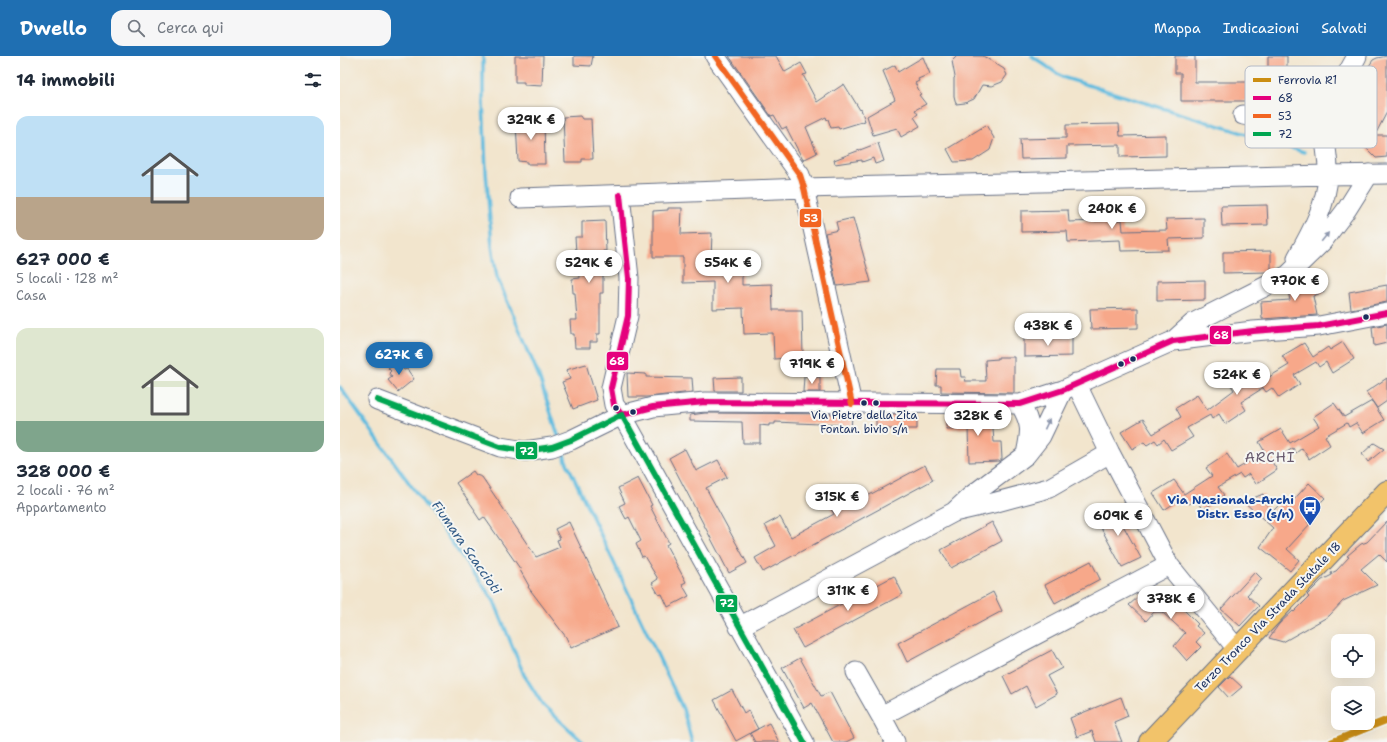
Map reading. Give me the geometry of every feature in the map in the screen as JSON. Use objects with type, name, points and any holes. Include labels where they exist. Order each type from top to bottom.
[{"type":"main road","name":"Terzo Tronco Via Strada Statale 18","points":[[1150,742],[1387,492]]},
{"type":"street","points":[[715,56],[800,175],[852,404]]},
{"type":"street","points":[[1352,66],[1357,56]]},
{"type":"street","points":[[1288,275],[1307,239],[1325,199],[1328,175],[1326,148]]},
{"type":"street","points":[[520,198],[804,188],[1378,174]]},
{"type":"street","points":[[1173,341],[1193,323],[1288,275],[1322,242],[1347,209],[1378,174]]},
{"type":"street","points":[[620,195],[629,278],[628,316],[612,388],[614,405],[622,415],[804,742]]},
{"type":"street","points":[[377,400],[500,447],[525,451],[552,447],[572,440],[622,415],[653,407],[705,402],[1020,404],[1070,386],[1173,341],[1253,331],[1319,326],[1387,313]]},
{"type":"street","points":[[739,627],[954,512],[971,496],[1026,455],[1041,436],[1070,386]]},
{"type":"street","points":[[1070,386],[1110,453],[1169,565],[1238,649]]},
{"type":"street","points":[[1020,404],[1027,417],[1030,433],[1026,455]]},
{"type":"street","points":[[954,512],[1049,488],[1110,453]]},
{"type":"street","points":[[882,716],[1169,565]]},
{"type":"street","points":[[856,672],[882,716],[895,742]]},
{"type":"building","points":[[515,56],[543,56],[542,86],[524,85],[524,82],[515,82]]},
{"type":"building","points":[[574,56],[593,56],[591,66],[574,65]]},
{"type":"building","points":[[729,56],[776,56],[785,72],[801,63],[807,74],[803,75],[817,102],[844,84],[860,110],[861,109],[865,121],[839,129],[838,127],[831,128],[826,117],[806,127],[817,153],[803,160],[786,127],[782,129],[774,115],[771,116]]},
{"type":"building","points":[[957,56],[983,56],[1004,69],[1007,75],[1002,82],[992,86],[982,85],[974,99],[965,103],[956,104],[954,96],[955,77],[952,61]]},
{"type":"building","points":[[1175,56],[1195,56],[1195,82],[1245,82],[1245,101],[1181,101],[1181,73],[1175,73]]},
{"type":"building","points":[[1268,56],[1287,56],[1287,66],[1268,66]]},
{"type":"building","points":[[1387,56],[1387,112],[1377,131],[1377,66],[1369,66],[1373,60]]},
{"type":"building","points":[[923,57],[930,74],[918,79],[919,81],[915,83],[921,94],[919,95],[926,104],[915,110],[918,114],[914,117],[920,126],[901,137],[897,128],[873,135],[867,116],[895,100],[883,71],[895,65],[898,72]]},
{"type":"building","points":[[580,116],[582,119],[591,119],[593,159],[582,159],[582,162],[565,162],[563,117]]},
{"type":"building","points":[[526,118],[544,118],[545,164],[527,164],[527,162],[518,161],[516,122],[526,121]]},
{"type":"building","points":[[1119,124],[1120,136],[1166,135],[1166,156],[1120,157],[1120,145],[1067,146],[1067,158],[1021,159],[1020,139],[1066,138],[1066,125]]},
{"type":"building","points":[[986,125],[994,138],[990,150],[973,161],[954,162],[947,149]]},
{"type":"building","points":[[1377,135],[1387,135],[1387,157],[1376,158],[1366,148],[1377,148]]},
{"type":"building","points":[[878,143],[884,161],[875,164],[873,158],[862,162],[862,160],[835,164],[834,160]]},
{"type":"building","points":[[1267,205],[1268,225],[1222,226],[1221,206]]},
{"type":"building","points":[[668,208],[682,208],[681,234],[712,233],[711,259],[742,259],[742,285],[772,284],[773,310],[802,310],[803,357],[774,359],[773,333],[744,334],[743,308],[713,309],[713,282],[683,283],[683,257],[653,257],[653,211],[668,210]]},
{"type":"building","points":[[1068,210],[1069,222],[1122,220],[1123,231],[1167,230],[1166,219],[1204,218],[1204,238],[1168,239],[1169,250],[1121,251],[1120,240],[1068,242],[1067,231],[1021,232],[1021,211]]},
{"type":"building","points":[[853,218],[871,282],[837,286],[825,233],[838,230],[836,222]]},
{"type":"building","points":[[605,221],[606,251],[603,251],[603,293],[600,293],[600,334],[597,334],[597,342],[590,342],[590,348],[575,348],[574,334],[571,334],[570,320],[577,320],[575,293],[573,293],[572,279],[580,278],[578,251],[576,252],[575,237],[582,237],[582,222]]},
{"type":"building","points":[[1271,251],[1270,272],[1223,273],[1223,252]]},
{"type":"building","points":[[1320,276],[1324,292],[1313,296],[1317,315],[1262,319],[1261,302],[1290,300],[1288,292],[1298,289],[1298,286],[1309,284],[1308,280]]},
{"type":"building","points":[[1205,280],[1205,300],[1157,301],[1157,281]]},
{"type":"building","points":[[1387,285],[1387,302],[1351,309],[1349,292]]},
{"type":"building","points":[[1138,308],[1138,328],[1091,329],[1090,309]]},
{"type":"building","points":[[1387,324],[1387,343],[1374,346],[1372,327]]},
{"type":"building","points":[[1072,337],[1072,356],[1024,357],[1024,338]]},
{"type":"building","points":[[1343,342],[1354,359],[1332,373],[1326,362],[1319,367],[1316,362],[1294,375],[1300,384],[1279,398],[1272,388],[1266,392],[1261,385],[1263,388],[1241,402],[1246,410],[1225,424],[1219,414],[1212,419],[1210,415],[1187,428],[1193,437],[1171,450],[1164,439],[1158,444],[1155,440],[1147,445],[1144,442],[1132,449],[1121,432],[1143,419],[1153,434],[1181,417],[1176,408],[1197,395],[1207,410],[1234,390],[1229,382],[1250,368],[1259,383],[1289,365],[1282,356],[1304,343],[1313,357],[1328,347],[1330,350]]},
{"type":"building","points":[[998,357],[1014,357],[1014,393],[941,392],[941,385],[936,385],[937,369],[960,369],[961,377],[966,377],[965,381],[986,381],[985,360],[998,359]]},
{"type":"building","points":[[398,360],[404,370],[407,369],[414,379],[398,392],[388,380],[392,377],[389,373],[391,371],[388,368]]},
{"type":"building","points":[[586,364],[597,400],[573,409],[562,382],[570,379],[566,370]]},
{"type":"building","points":[[627,373],[646,374],[646,377],[692,378],[693,392],[648,397],[628,397]]},
{"type":"building","points":[[741,377],[741,391],[715,391],[714,378]]},
{"type":"building","points":[[804,377],[820,377],[820,392],[803,392]]},
{"type":"building","points":[[1387,378],[1387,401],[1377,408],[1366,392]]},
{"type":"building","points":[[1372,401],[1384,420],[1363,433],[1356,423],[1349,427],[1347,423],[1325,436],[1330,445],[1309,459],[1302,448],[1296,453],[1293,448],[1272,462],[1277,470],[1256,484],[1249,474],[1243,478],[1240,474],[1218,487],[1224,495],[1203,510],[1196,500],[1189,504],[1186,499],[1178,504],[1176,502],[1164,510],[1153,493],[1174,480],[1184,494],[1212,476],[1206,468],[1227,454],[1237,469],[1265,452],[1259,442],[1281,429],[1290,443],[1319,426],[1313,417],[1334,403],[1344,417]]},
{"type":"building","points":[[705,413],[848,414],[852,415],[851,431],[841,430],[842,425],[775,422],[775,424],[769,424],[769,426],[760,425],[760,443],[743,443],[742,422],[690,421],[690,415]]},
{"type":"building","points":[[876,414],[917,414],[917,429],[876,429]]},
{"type":"building","points":[[947,415],[992,415],[994,442],[1001,442],[1002,459],[999,461],[969,462],[968,428],[947,429]]},
{"type":"building","points":[[1374,443],[1384,449],[1368,462],[1362,454]]},
{"type":"building","points":[[685,449],[696,471],[718,460],[727,477],[706,488],[747,563],[729,573],[669,458]]},
{"type":"building","points":[[925,465],[933,480],[763,572],[755,558],[776,546],[765,525],[780,517],[791,537],[834,514],[823,494],[838,486],[849,506]]},
{"type":"building","points":[[473,471],[476,475],[482,477],[536,557],[560,547],[557,540],[560,539],[555,529],[569,522],[618,627],[571,648],[566,637],[528,587],[529,586],[521,570],[484,517],[480,520],[474,511],[475,510],[456,483]]},
{"type":"building","points":[[638,478],[652,505],[650,506],[669,543],[666,545],[686,582],[682,584],[689,596],[668,607],[662,594],[659,595],[652,583],[658,579],[644,556],[642,557],[636,544],[641,541],[629,517],[626,519],[619,506],[625,503],[618,488]]},
{"type":"building","points":[[1309,483],[1325,498],[1314,509],[1317,512],[1307,522],[1310,524],[1287,549],[1299,560],[1290,571],[1260,547],[1273,528],[1244,502],[1263,494],[1270,514],[1284,500],[1289,505]]},
{"type":"building","points":[[1113,507],[1141,558],[1122,567],[1095,517]]},
{"type":"building","points":[[1387,521],[1387,562],[1379,554],[1361,569],[1377,585],[1343,601],[1329,616],[1283,642],[1269,638],[1279,624],[1309,597],[1307,595],[1322,580],[1332,575],[1331,573],[1336,571],[1349,557],[1347,556],[1361,544],[1367,542]]},
{"type":"building","points":[[992,522],[1002,541],[951,568],[941,550]]},
{"type":"building","points":[[1091,561],[1100,579],[1055,603],[1045,585]]},
{"type":"building","points":[[1255,572],[1262,579],[1247,595],[1259,606],[1240,626],[1221,609]]},
{"type":"building","points":[[894,576],[903,594],[803,648],[793,630]]},
{"type":"building","points":[[1158,590],[1166,596],[1168,594],[1198,624],[1196,626],[1204,633],[1196,642],[1201,647],[1187,661],[1174,646],[1185,633],[1162,612],[1154,612],[1146,621],[1129,605],[1145,591],[1151,597]]},
{"type":"building","points":[[993,592],[1002,611],[907,662],[898,643]]},
{"type":"building","points":[[1052,650],[1062,668],[1047,676],[1057,694],[1036,706],[1026,686],[1012,694],[1003,676]]},
{"type":"building","points":[[800,658],[821,696],[830,692],[854,738],[846,742],[833,742],[812,703],[804,708],[782,668]]},
{"type":"building","points":[[1230,676],[1242,687],[1229,698],[1219,687]]},
{"type":"building","points":[[732,690],[744,713],[748,710],[758,729],[736,741],[714,700]]},
{"type":"building","points":[[1121,697],[1128,716],[1114,722],[1122,742],[1096,742],[1092,731],[1077,737],[1070,718]]},
{"type":"building","points":[[769,723],[779,742],[755,742],[750,733]]},
{"type":"waterway","points":[[483,56],[486,172],[492,246],[497,277],[538,374],[559,438]]},
{"type":"waterway","points":[[1032,56],[1062,77],[1245,134]]},
{"type":"waterway","points":[[1291,148],[1304,152]]},
{"type":"waterway","name":"Fiumara Scaccioti","points":[[340,387],[494,601],[524,675],[543,705],[583,742]]},
{"type":"waterway","points":[[562,448],[566,461],[683,709],[692,742]]},
{"type":"rail line","name":"R1","points":[[1332,742],[1387,720]]},
{"type":"transit line","name":"53","points":[[715,56],[800,175],[852,404]]},
{"type":"transit line","name":"68","points":[[620,195],[629,278],[628,316],[611,388],[614,405],[622,415],[653,407],[705,402],[1020,404],[1063,390],[1173,341],[1253,331],[1319,326],[1387,313]]},
{"type":"transit line","name":"72","points":[[377,400],[500,447],[525,451],[552,447],[571,440],[622,415],[804,742]]},
{"type":"place","name":"Via Pietre della Zita Fontan. bivio s/n","points":[[864,403]]},
{"type":"place","name":"Via Nazionale-Archi Distr. Esso (s/n)","points":[[1310,526]]},
{"type":"district","name":"ARCHI","points":[[1270,457]]}]
